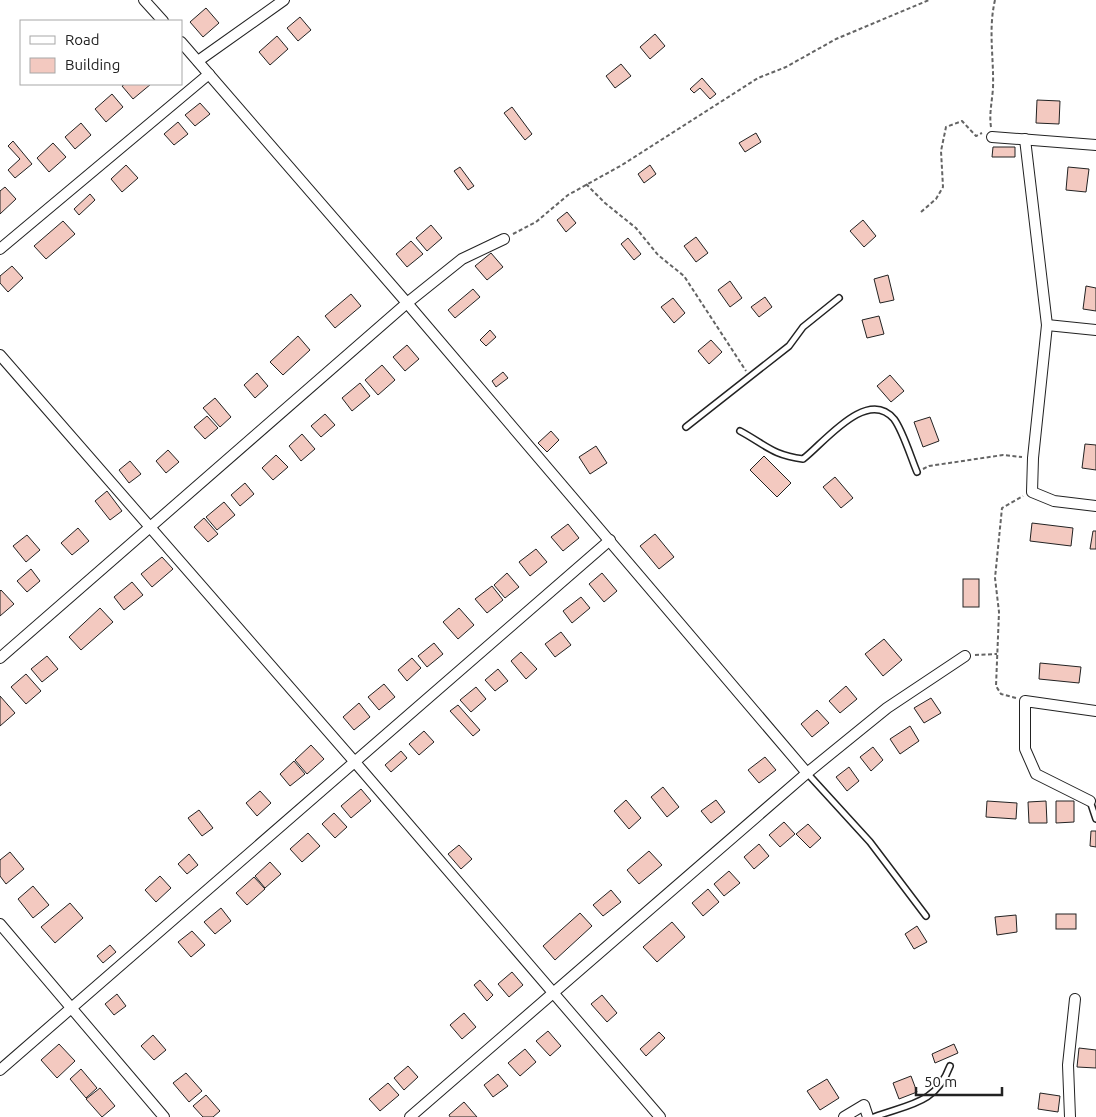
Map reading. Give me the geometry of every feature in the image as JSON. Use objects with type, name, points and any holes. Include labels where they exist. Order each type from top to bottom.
[{"type":"street","points":[[144,0],[162,20]]},
{"type":"street","points":[[198,61],[284,0]]},
{"type":"street","points":[[182,43],[610,540],[807,773]]},
{"type":"street","points":[[0,249],[209,74]]},
{"type":"street","points":[[991,133],[1025,139],[1096,146]]},
{"type":"street","points":[[1025,139],[1047,324],[1033,458],[1032,492],[1054,501],[1096,506]]},
{"type":"street","points":[[0,658],[152,528],[407,303],[462,259],[504,238]]},
{"type":"street","points":[[1047,324],[1096,330]]},
{"type":"street","points":[[0,355],[354,761],[660,1117]]},
{"type":"street","points":[[0,1070],[610,540]]},
{"type":"street","points":[[410,1117],[807,773],[887,708],[965,656]]},
{"type":"street","points":[[1090,801],[1036,774],[1025,749],[1025,701],[1096,711]]},
{"type":"street","points":[[0,924],[164,1117]]},
{"type":"street","points":[[1070,1117],[1068,1065],[1075,999]]},
{"type":"street","points":[[844,1117],[864,1105],[868,1117]]},
{"type":"lane","points":[[686,427],[789,346],[803,327],[839,298]]},
{"type":"lane","points":[[740,431],[770,451],[783,456],[803,459],[850,418],[866,409],[881,409],[894,420],[917,472]]},
{"type":"lane","points":[[807,773],[870,842],[926,916]]},
{"type":"lane","points":[[1090,801],[1096,819]]},
{"type":"lane","points":[[874,1117],[932,1095],[944,1082],[950,1066]]},
{"type":"path","points":[[504,238],[536,222],[568,195],[622,165],[758,78],[786,67],[836,39],[929,0]]},
{"type":"path","points":[[921,212],[936,199],[943,187],[940,151],[946,127],[962,121],[976,136],[991,133],[989,116],[993,87],[990,42],[995,0]]},
{"type":"path","points":[[586,184],[605,203],[636,228],[658,255],[684,276],[749,376]]},
{"type":"path","points":[[917,472],[929,466],[1003,455],[1033,458]]},
{"type":"path","points":[[1025,701],[1001,694],[996,686],[999,612],[995,578],[1002,508],[1032,492]]},
{"type":"path","points":[[965,656],[997,654]]},
{"type":"building","points":[[206,8],[219,23],[203,37],[190,22]]},
{"type":"building","points":[[300,17],[311,30],[298,41],[287,28]]},
{"type":"building","points":[[655,34],[665,46],[650,59],[640,47]]},
{"type":"building","points":[[277,36],[288,49],[270,65],[259,52]]},
{"type":"building","points":[[621,64],[631,76],[615,88],[606,76]]},
{"type":"building","points":[[702,78],[716,94],[710,99],[700,88],[694,93],[690,89]]},
{"type":"building","points":[[124,85],[150,85],[133,99],[122,86]]},
{"type":"building","points":[[112,94],[123,107],[106,122],[95,109]]},
{"type":"building","points":[[1037,100],[1060,101],[1059,124],[1036,123]]},
{"type":"building","points":[[200,103],[210,114],[195,126],[185,115]]},
{"type":"building","points":[[512,107],[532,134],[525,140],[504,113]]},
{"type":"building","points":[[178,122],[188,134],[174,145],[164,134]]},
{"type":"building","points":[[81,123],[91,135],[75,149],[65,137]]},
{"type":"building","points":[[756,133],[761,142],[745,152],[739,143]]},
{"type":"building","points":[[13,141],[32,164],[15,178],[8,170],[20,159],[8,146]]},
{"type":"building","points":[[53,143],[66,157],[49,172],[37,158]]},
{"type":"building","points":[[993,147],[1015,147],[1015,157],[992,157]]},
{"type":"building","points":[[126,165],[138,178],[122,192],[111,179]]},
{"type":"building","points":[[650,165],[656,174],[644,183],[638,174]]},
{"type":"building","points":[[460,167],[474,186],[468,190],[454,171]]},
{"type":"building","points":[[1068,167],[1089,169],[1086,192],[1066,190]]},
{"type":"building","points":[[5,187],[16,199],[0,214],[0,191]]},
{"type":"building","points":[[90,194],[95,200],[79,215],[74,209]]},
{"type":"building","points":[[567,212],[576,223],[566,232],[557,220]]},
{"type":"building","points":[[863,220],[876,236],[864,247],[850,231]]},
{"type":"building","points":[[63,221],[75,234],[46,259],[34,246]]},
{"type":"building","points":[[431,225],[442,238],[427,251],[416,238]]},
{"type":"building","points":[[696,237],[708,253],[696,262],[684,246]]},
{"type":"building","points":[[628,238],[641,254],[634,260],[621,244]]},
{"type":"building","points":[[411,241],[423,254],[407,267],[396,254]]},
{"type":"building","points":[[491,253],[503,267],[487,280],[475,266]]},
{"type":"building","points":[[12,266],[23,278],[8,292],[0,283],[0,276]]},
{"type":"building","points":[[888,275],[894,300],[880,303],[874,279]]},
{"type":"building","points":[[730,281],[742,298],[730,307],[718,290]]},
{"type":"building","points":[[1086,286],[1096,288],[1096,311],[1083,309]]},
{"type":"building","points":[[473,289],[480,297],[455,318],[448,310]]},
{"type":"building","points":[[351,294],[361,306],[335,328],[325,316]]},
{"type":"building","points":[[765,297],[772,307],[759,317],[751,307]]},
{"type":"building","points":[[673,298],[685,313],[674,323],[661,307]]},
{"type":"building","points":[[879,316],[884,334],[867,338],[862,320]]},
{"type":"building","points":[[490,330],[496,337],[486,346],[480,340]]},
{"type":"building","points":[[298,336],[310,350],[283,375],[270,362]]},
{"type":"building","points":[[711,340],[722,352],[709,364],[698,351]]},
{"type":"building","points":[[407,345],[419,359],[405,371],[393,357]]},
{"type":"building","points":[[382,365],[395,380],[378,395],[365,380]]},
{"type":"building","points":[[503,372],[508,378],[496,387],[492,381]]},
{"type":"building","points":[[257,373],[268,386],[255,398],[244,385]]},
{"type":"building","points":[[890,375],[904,391],[891,402],[877,386]]},
{"type":"building","points":[[360,383],[370,396],[352,411],[342,398]]},
{"type":"building","points":[[215,398],[231,417],[220,427],[203,408]]},
{"type":"building","points":[[325,414],[335,425],[321,437],[311,426]]},
{"type":"building","points":[[207,416],[218,428],[205,439],[194,427]]},
{"type":"building","points":[[930,417],[939,441],[923,447],[914,422]]},
{"type":"building","points":[[551,431],[559,440],[547,452],[538,443]]},
{"type":"building","points":[[302,434],[315,449],[301,461],[289,446]]},
{"type":"building","points":[[1085,444],[1096,445],[1096,470],[1082,468]]},
{"type":"building","points":[[596,446],[607,463],[590,474],[579,457]]},
{"type":"building","points":[[168,450],[179,462],[166,473],[156,461]]},
{"type":"building","points":[[276,455],[288,467],[273,480],[262,468]]},
{"type":"building","points":[[764,456],[791,483],[777,497],[750,470]]},
{"type":"building","points":[[130,461],[141,474],[129,483],[119,470]]},
{"type":"building","points":[[835,477],[853,498],[841,508],[823,487]]},
{"type":"building","points":[[245,483],[254,494],[240,506],[231,495]]},
{"type":"building","points":[[107,491],[122,511],[110,520],[95,501]]},
{"type":"building","points":[[224,502],[235,515],[217,530],[206,517]]},
{"type":"building","points":[[204,518],[218,534],[208,542],[194,527]]},
{"type":"building","points":[[1032,523],[1073,528],[1071,546],[1030,541]]},
{"type":"building","points":[[568,524],[579,538],[563,551],[551,537]]},
{"type":"building","points":[[78,528],[89,541],[72,555],[61,543]]},
{"type":"building","points":[[1093,531],[1096,531],[1096,549],[1090,549]]},
{"type":"building","points":[[655,534],[674,557],[659,569],[640,546]]},
{"type":"building","points":[[27,535],[40,550],[26,562],[13,546]]},
{"type":"building","points":[[536,549],[547,562],[530,576],[519,562]]},
{"type":"building","points":[[162,557],[173,569],[152,587],[141,574]]},
{"type":"building","points":[[31,569],[40,581],[27,592],[17,581]]},
{"type":"building","points":[[507,573],[519,587],[505,598],[494,585]]},
{"type":"building","points":[[602,573],[617,591],[604,602],[589,584]]},
{"type":"building","points":[[963,579],[979,579],[979,607],[963,607]]},
{"type":"building","points":[[132,582],[143,595],[124,610],[114,597]]},
{"type":"building","points":[[492,586],[503,600],[487,613],[475,599]]},
{"type":"building","points":[[0,591],[14,604],[0,616]]},
{"type":"building","points":[[581,597],[590,608],[572,623],[563,611]]},
{"type":"building","points":[[100,608],[113,622],[81,650],[69,637]]},
{"type":"building","points":[[459,608],[474,625],[458,639],[443,622]]},
{"type":"building","points":[[561,632],[571,645],[555,657],[545,644]]},
{"type":"building","points":[[884,639],[902,660],[883,676],[865,654]]},
{"type":"building","points":[[434,643],[443,654],[427,667],[418,656]]},
{"type":"building","points":[[521,652],[537,669],[526,679],[511,661]]},
{"type":"building","points":[[47,656],[58,669],[42,682],[31,669]]},
{"type":"building","points":[[412,658],[421,668],[407,681],[398,670]]},
{"type":"building","points":[[1040,663],[1081,667],[1079,683],[1039,679]]},
{"type":"building","points":[[498,669],[508,681],[495,691],[485,680]]},
{"type":"building","points":[[26,674],[41,691],[26,704],[11,687]]},
{"type":"building","points":[[384,684],[395,697],[379,710],[368,697]]},
{"type":"building","points":[[846,686],[857,699],[840,713],[829,701]]},
{"type":"building","points":[[476,687],[486,699],[471,712],[460,700]]},
{"type":"building","points":[[0,696],[15,713],[0,726]]},
{"type":"building","points":[[931,698],[941,713],[924,723],[914,708]]},
{"type":"building","points":[[359,703],[370,717],[354,730],[343,717]]},
{"type":"building","points":[[458,705],[480,730],[473,736],[450,711]]},
{"type":"building","points":[[817,710],[829,723],[812,737],[801,724]]},
{"type":"building","points":[[910,726],[919,741],[900,754],[890,739]]},
{"type":"building","points":[[424,731],[434,742],[419,755],[409,744]]},
{"type":"building","points":[[311,745],[324,759],[307,774],[295,760]]},
{"type":"building","points":[[873,747],[883,760],[871,771],[860,757]]},
{"type":"building","points":[[401,751],[407,758],[391,772],[385,765]]},
{"type":"building","points":[[765,757],[776,770],[759,783],[748,770]]},
{"type":"building","points":[[294,761],[305,774],[290,786],[280,774]]},
{"type":"building","points":[[849,767],[859,781],[847,791],[836,777]]},
{"type":"building","points":[[663,787],[679,807],[667,817],[651,797]]},
{"type":"building","points":[[361,789],[371,801],[351,818],[341,806]]},
{"type":"building","points":[[260,791],[271,803],[257,816],[246,803]]},
{"type":"building","points":[[626,800],[641,818],[629,829],[614,811]]},
{"type":"building","points":[[716,800],[725,812],[711,823],[701,811]]},
{"type":"building","points":[[987,801],[1017,803],[1016,819],[986,817]]},
{"type":"building","points":[[1046,801],[1047,823],[1029,823],[1028,802]]},
{"type":"building","points":[[1056,801],[1074,801],[1074,822],[1056,823]]},
{"type":"building","points":[[199,810],[213,828],[202,836],[188,818]]},
{"type":"building","points":[[334,813],[347,827],[335,838],[322,824]]},
{"type":"building","points":[[784,822],[795,834],[780,847],[769,835]]},
{"type":"building","points":[[808,824],[821,838],[810,848],[796,834]]},
{"type":"building","points":[[1091,831],[1096,831],[1096,847],[1090,846]]},
{"type":"building","points":[[308,833],[320,846],[302,862],[290,849]]},
{"type":"building","points":[[759,844],[769,856],[754,869],[744,857]]},
{"type":"building","points":[[459,845],[472,859],[461,869],[448,854]]},
{"type":"building","points":[[649,851],[662,865],[639,884],[627,870]]},
{"type":"building","points":[[10,852],[24,869],[6,884],[0,876],[0,860]]},
{"type":"building","points":[[189,854],[198,865],[187,874],[178,864]]},
{"type":"building","points":[[270,862],[281,874],[265,888],[255,876]]},
{"type":"building","points":[[729,871],[740,883],[724,896],[714,884]]},
{"type":"building","points":[[160,876],[171,888],[156,902],[145,890]]},
{"type":"building","points":[[254,877],[265,889],[247,905],[236,893]]},
{"type":"building","points":[[33,886],[49,905],[33,918],[18,899]]},
{"type":"building","points":[[708,889],[719,902],[703,916],[692,903]]},
{"type":"building","points":[[611,890],[621,902],[603,916],[593,905]]},
{"type":"building","points":[[70,903],[83,918],[55,943],[41,927]]},
{"type":"building","points":[[221,908],[231,921],[215,934],[204,922]]},
{"type":"building","points":[[580,913],[592,926],[555,960],[543,946]]},
{"type":"building","points":[[1056,914],[1076,914],[1076,929],[1056,929]]},
{"type":"building","points":[[1016,915],[1017,932],[997,935],[995,917]]},
{"type":"building","points":[[672,922],[685,937],[657,962],[643,947]]},
{"type":"building","points":[[917,926],[927,942],[914,949],[905,934]]},
{"type":"building","points":[[192,931],[205,945],[191,957],[178,942]]},
{"type":"building","points":[[110,945],[116,952],[103,963],[97,956]]},
{"type":"building","points":[[512,972],[523,985],[509,997],[498,984]]},
{"type":"building","points":[[480,980],[493,995],[487,1001],[474,985]]},
{"type":"building","points":[[117,994],[126,1006],[114,1015],[105,1004]]},
{"type":"building","points":[[602,995],[617,1013],[607,1022],[591,1004]]},
{"type":"building","points":[[464,1013],[476,1027],[462,1039],[450,1025]]},
{"type":"building","points":[[548,1031],[561,1046],[550,1056],[536,1041]]},
{"type":"building","points":[[659,1032],[665,1038],[646,1056],[640,1049]]},
{"type":"building","points":[[153,1035],[166,1050],[154,1060],[141,1046]]},
{"type":"building","points":[[59,1044],[75,1061],[57,1078],[41,1060]]},
{"type":"building","points":[[954,1044],[958,1053],[935,1063],[932,1054]]},
{"type":"building","points":[[1079,1048],[1096,1050],[1096,1068],[1077,1067]]},
{"type":"building","points":[[525,1049],[536,1062],[520,1076],[508,1063]]},
{"type":"building","points":[[408,1066],[418,1077],[404,1090],[394,1078]]},
{"type":"building","points":[[81,1069],[97,1088],[86,1098],[70,1079]]},
{"type":"building","points":[[186,1073],[202,1091],[189,1102],[173,1083]]},
{"type":"building","points":[[498,1074],[508,1086],[493,1097],[484,1085]]},
{"type":"building","points":[[911,1076],[917,1092],[899,1099],[893,1083]]},
{"type":"building","points":[[827,1079],[839,1098],[820,1110],[807,1091]]},
{"type":"building","points":[[388,1083],[399,1095],[380,1111],[369,1099]]},
{"type":"building","points":[[100,1088],[115,1106],[102,1117],[86,1099]]},
{"type":"building","points":[[1040,1093],[1060,1096],[1058,1112],[1038,1109]]},
{"type":"building","points":[[206,1095],[220,1111],[213,1117],[203,1117],[193,1106]]},
{"type":"building","points":[[464,1102],[477,1117],[450,1117],[449,1115]]}]
